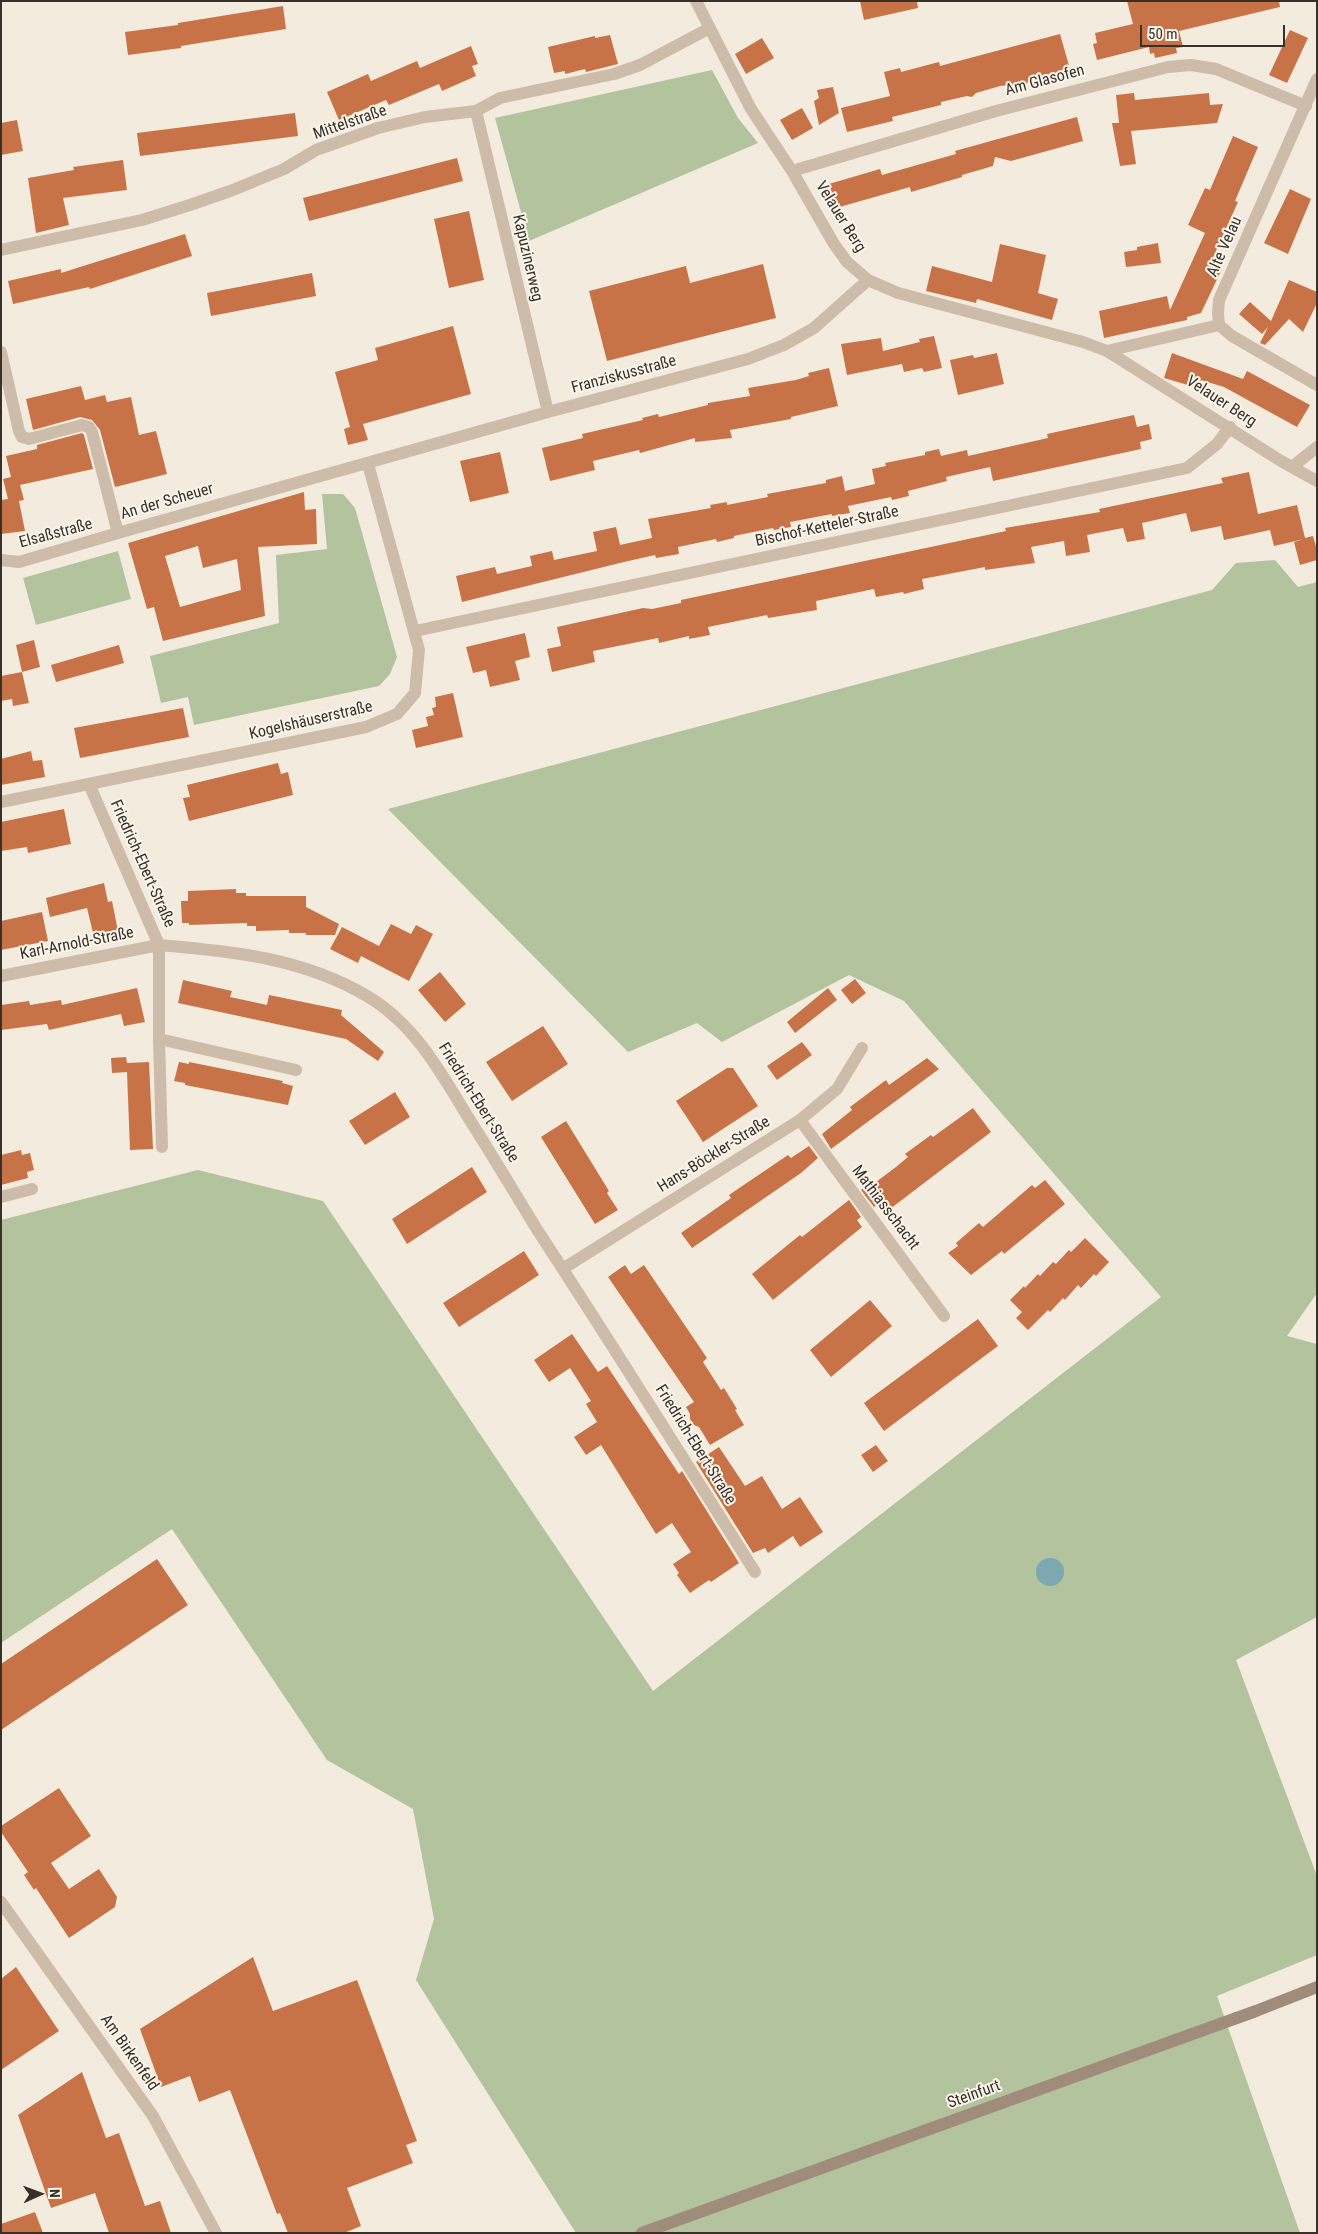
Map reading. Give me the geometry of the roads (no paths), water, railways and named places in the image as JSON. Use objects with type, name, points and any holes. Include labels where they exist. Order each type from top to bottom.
[{"type":"street","name":"Velauer Berg","points":[[696,1],[708,29],[751,109],[792,170],[834,244],[847,262],[868,280],[898,293],[1083,342],[1107,351],[1317,481]]},
{"type":"street","name":"Mittelstraße","points":[[1,250],[133,222],[190,205],[284,169],[316,150],[378,128],[425,117],[476,111],[500,98],[614,74],[640,65],[708,29]]},
{"type":"street","name":"Am Glasofen","points":[[792,170],[996,111],[1168,67],[1190,65],[1216,69],[1306,106]]},
{"type":"street","name":"Alte Velau","points":[[1219,325],[1219,300],[1317,79]]},
{"type":"street","name":"Kapuzinerweg","points":[[476,111],[548,412]]},
{"type":"street","name":"Franziskusstraße","points":[[368,464],[548,412],[748,359],[784,345],[814,328],[868,280]]},
{"type":"street","points":[[1107,351],[1219,325],[1232,336],[1317,385]]},
{"type":"street","name":"An der Scheuer","points":[[1,352],[18,430],[22,437],[29,439],[82,425],[89,427],[92,432],[118,534],[368,464]]},
{"type":"street","name":"Bischof-Ketteler-Straße","points":[[415,631],[1187,468],[1217,444],[1230,427]]},
{"type":"street","points":[[1292,467],[1317,447]]},
{"type":"street","name":"Kogelshäuserstraße","points":[[1,802],[366,727],[397,714],[415,693],[419,650],[368,464]]},
{"type":"street","name":"Elsaßstraße","points":[[1,560],[19,562],[118,534]]},
{"type":"street","name":"Friedrich-Ebert-Straße","points":[[89,784],[159,944],[240,952],[303,969],[368,996],[422,1044],[445,1078],[538,1231],[564,1268],[755,1572]]},
{"type":"street","points":[[159,944],[162,1147]]},
{"type":"street","name":"Karl-Arnold-Straße","points":[[1,976],[159,944]]},
{"type":"street","points":[[159,1039],[296,1070]]},
{"type":"street","name":"Hans-Böckler-Straße","points":[[564,1268],[800,1120],[837,1089],[862,1048]]},
{"type":"street","name":"Mathiasschacht","points":[[800,1120],[944,1316]]},
{"type":"street","points":[[1,1197],[32,1189]]},
{"type":"street","name":"Am Birkenfeld","points":[[1,1902],[153,2116],[216,2233]]},
{"type":"street","name":"Steinfurt","points":[[642,2233],[1256,2011],[1317,1987]]},
{"type":"water","points":[[1050,1558],[1060,1562],[1064,1572],[1060,1582],[1050,1586],[1040,1582],[1036,1572],[1040,1562]]}]
